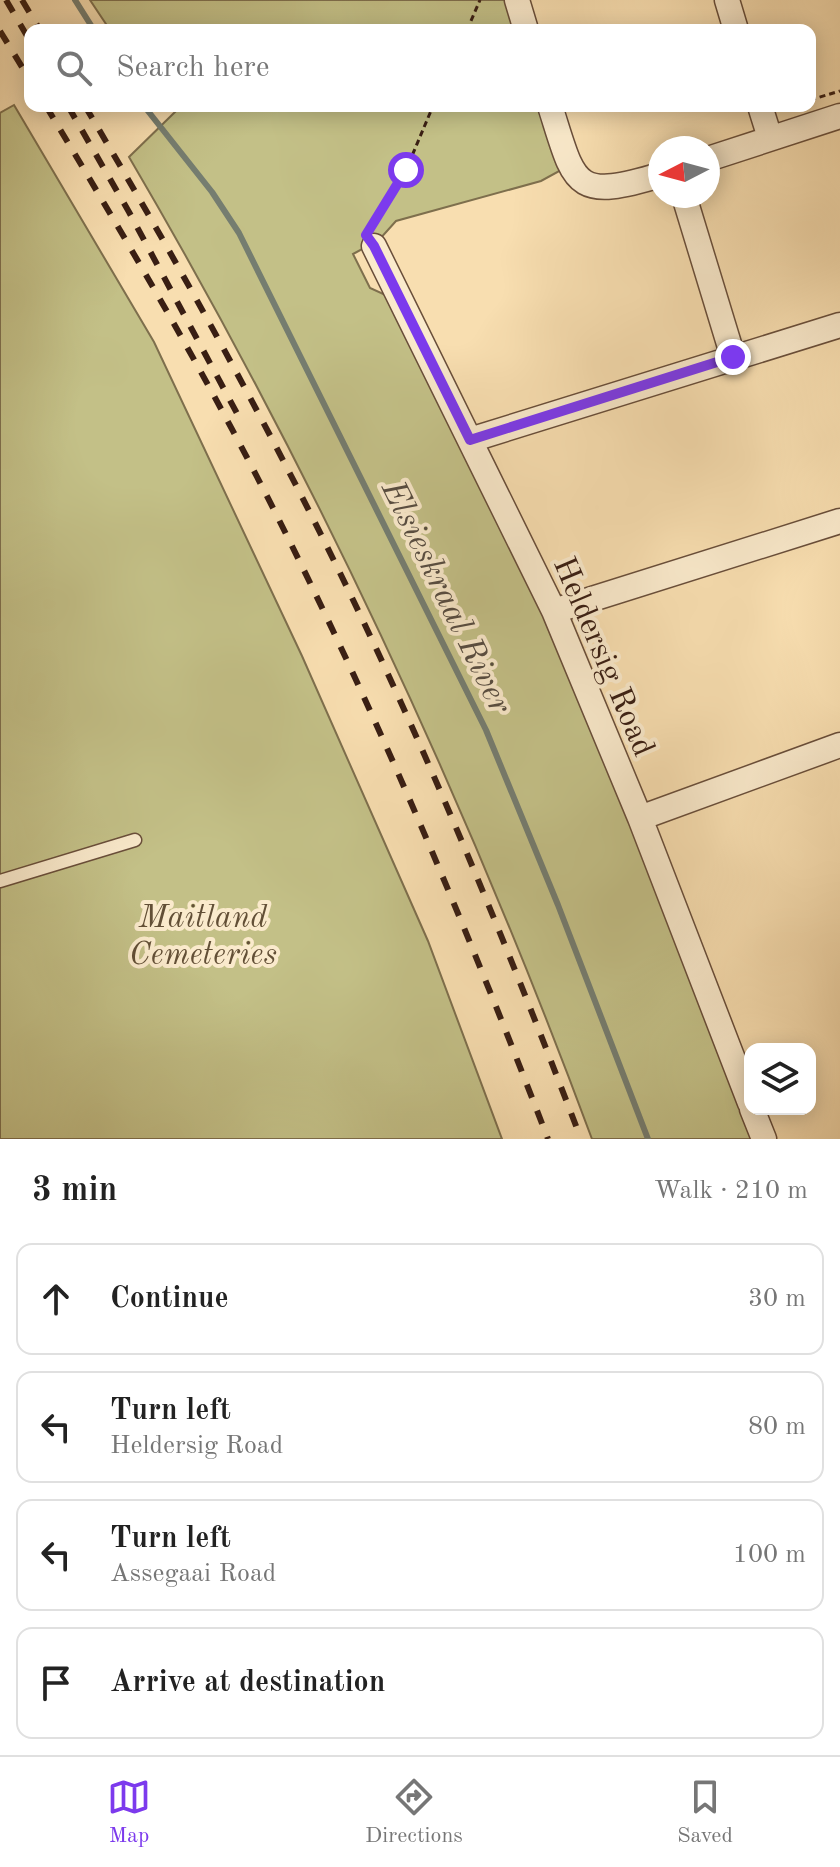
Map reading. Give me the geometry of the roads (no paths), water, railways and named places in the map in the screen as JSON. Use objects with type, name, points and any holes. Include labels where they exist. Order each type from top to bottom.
[{"type":"street","points":[[517,0],[524,24]]},
{"type":"street","points":[[727,0],[734,24]]},
{"type":"street","points":[[552,112],[569,165],[584,182],[606,188],[648,178]]},
{"type":"street","points":[[762,112],[770,138]]},
{"type":"street","points":[[720,155],[840,116]]},
{"type":"street","points":[[688,208],[733,357]]},
{"type":"street","name":"Heldersig Road","points":[[374,246],[554,611],[640,818],[744,1087]]},
{"type":"street","points":[[470,440],[840,325]]},
{"type":"street","points":[[554,611],[840,521]]},
{"type":"street","points":[[640,818],[840,745]]},
{"type":"street","points":[[754,1115],[764,1139]]},
{"type":"lane","points":[[0,881],[135,840]]},
{"type":"waterway","name":"Elsieskraal River","points":[[75,0],[90,24]]},
{"type":"waterway","name":"Elsieskraal River","points":[[149,112],[212,192],[239,233],[486,730],[558,905],[648,1139]]},
{"type":"railway","points":[[6,0],[24,31]]},
{"type":"railway","points":[[22,0],[36,24]]},
{"type":"railway","points":[[0,31],[24,70]]},
{"type":"railway","points":[[50,112],[193,358],[313,589],[419,822],[548,1139]]},
{"type":"railway","points":[[71,112],[240,419]]},
{"type":"railway","points":[[88,112],[276,447],[379,654],[450,814],[581,1139]]},
{"type":"park label","name":"Maitland Cemeteries","points":[[203,934]]}]
